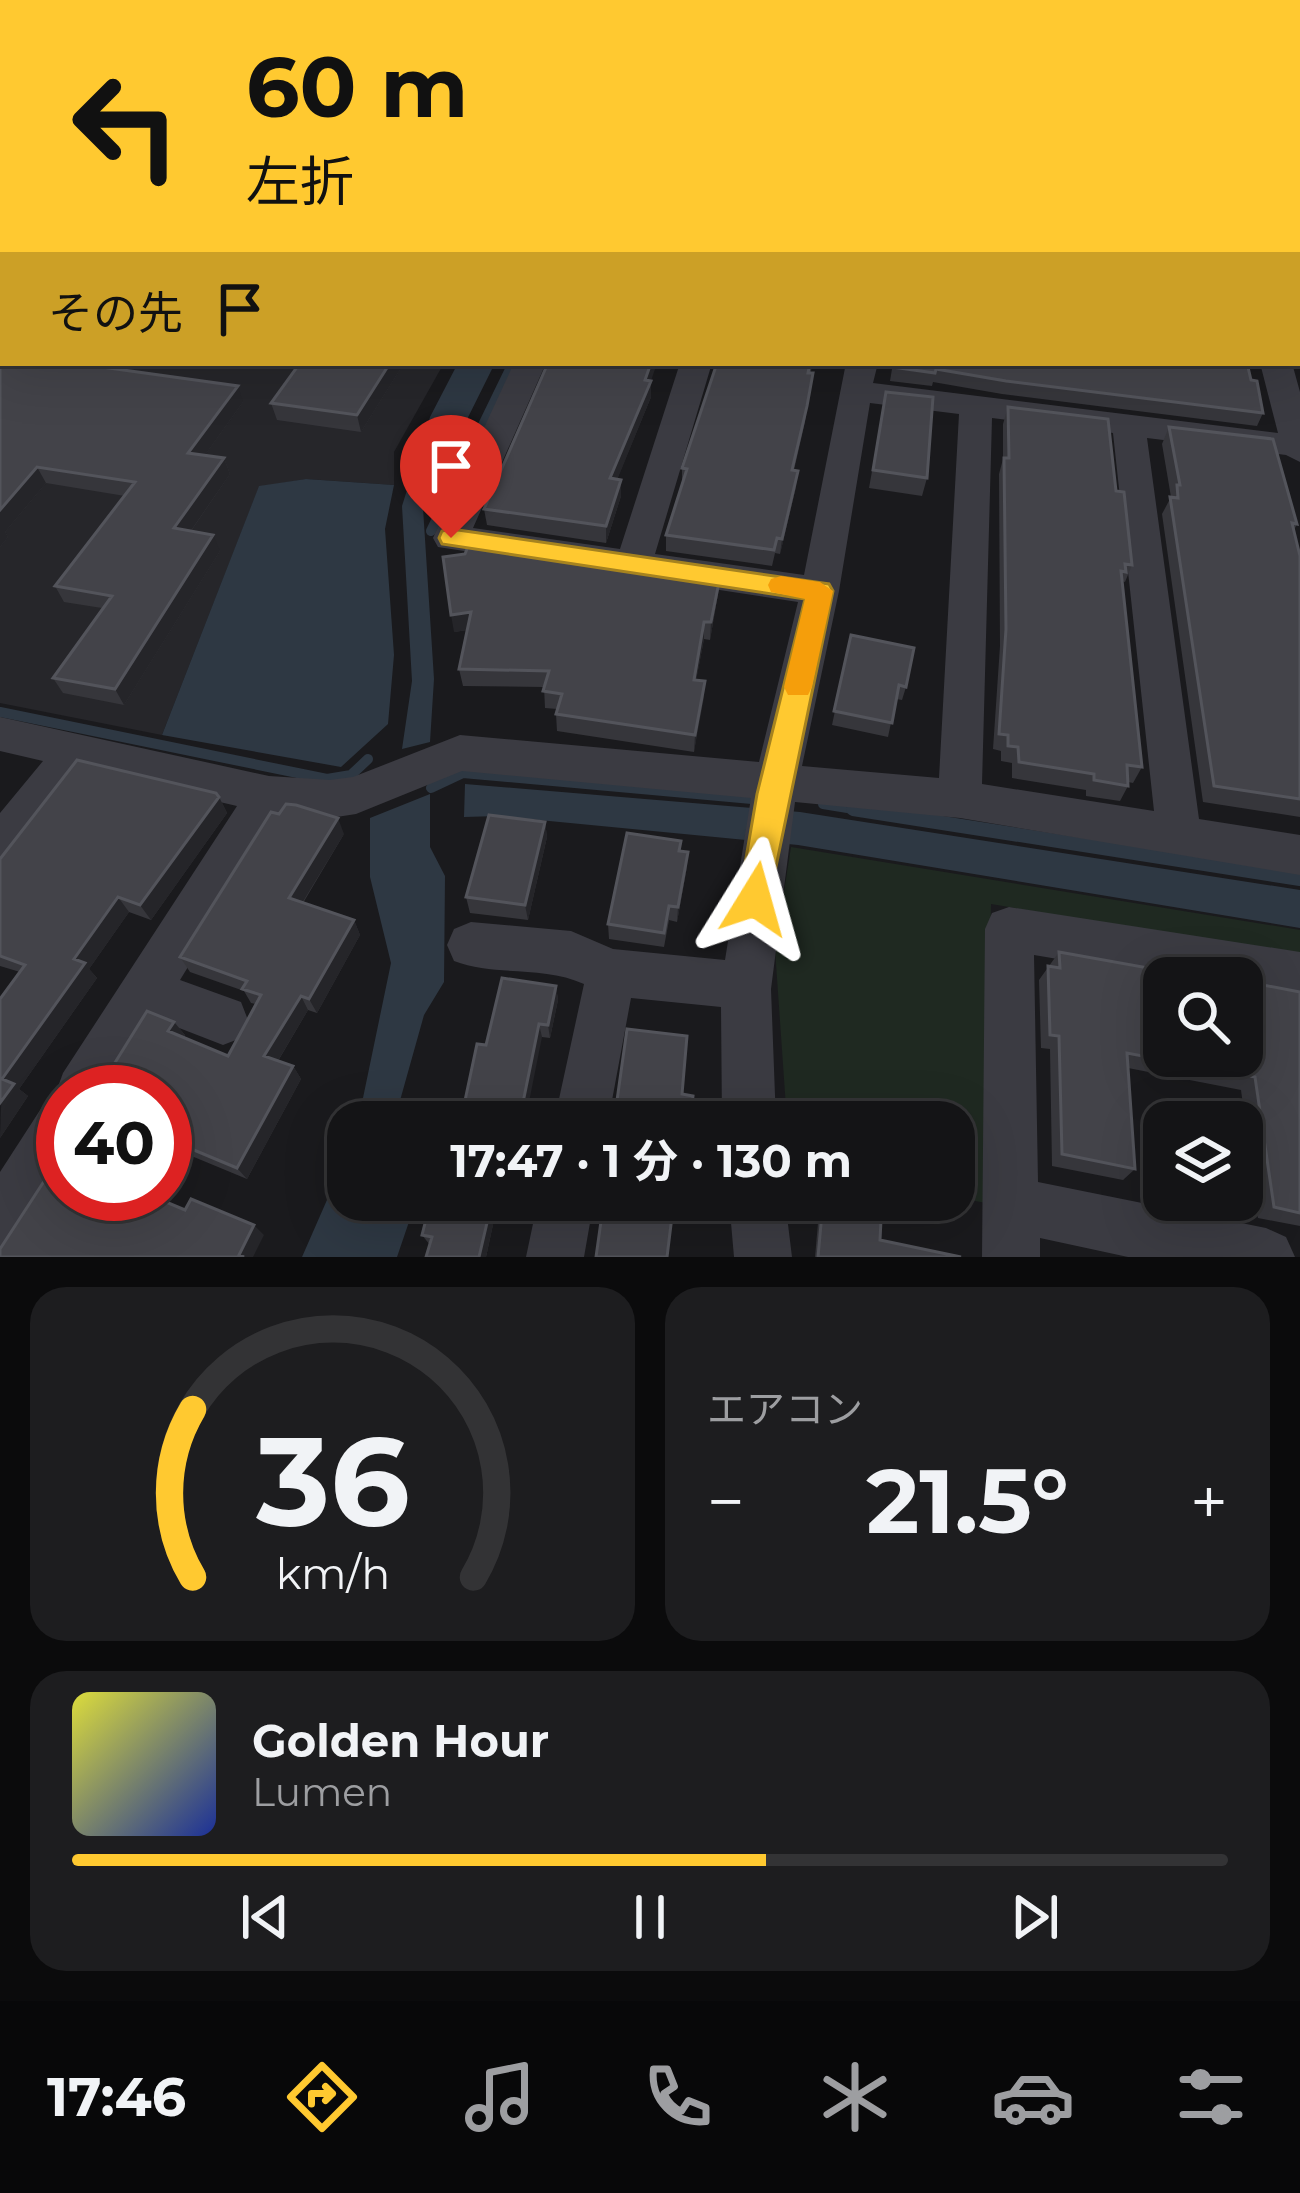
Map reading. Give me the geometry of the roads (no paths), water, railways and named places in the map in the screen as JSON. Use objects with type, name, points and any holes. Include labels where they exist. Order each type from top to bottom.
[{"type":"street","points":[[529,366],[451,538],[820,591]]},
{"type":"street","points":[[634,563],[695,366]]},
{"type":"street","points":[[748,1101],[744,986],[761,856],[820,591],[859,377],[976,408],[1299,449],[1277,366]]},
{"type":"street","points":[[960,799],[976,408]]},
{"type":"street","points":[[1129,427],[1178,836]]},
{"type":"street","points":[[0,734],[269,795],[343,797],[460,753],[775,787],[960,799],[1300,855]]},
{"type":"street","points":[[0,847],[76,752]]},
{"type":"street","points":[[99,1065],[269,795]]},
{"type":"street","points":[[1266,1257],[1010,1231],[1009,929],[1300,976]]},
{"type":"street","points":[[471,945],[571,955],[610,972],[744,986]]},
{"type":"street","points":[[585,1101],[610,972]]},
{"type":"street","points":[[146,991],[223,1021]]},
{"type":"street","points":[[0,1223],[36,1166]]},
{"type":"street","points":[[555,1257],[562,1221]]},
{"type":"street","points":[[759,1221],[763,1257]]},
{"type":"water","points":[[456,366],[494,366],[423,508],[434,679],[430,742],[402,749],[412,681],[402,506],[430,417]]},
{"type":"water","points":[[306,479],[394,485],[385,529],[394,655],[388,724],[341,767],[162,735],[259,486]]},
{"type":"water","points":[[465,784],[800,812],[1300,890],[1300,928],[798,845],[498,816],[464,817]]},
{"type":"water","points":[[430,794],[430,847],[445,876],[444,982],[424,1015],[400,1101],[362,1101],[391,963],[370,877],[370,818]]},
{"type":"water","points":[[327,1200],[327,1221],[409,1221],[397,1257],[302,1257]]},
{"type":"waterway","points":[[461,468],[511,366]]},
{"type":"waterway","points":[[431,531],[463,465]]},
{"type":"waterway","points":[[0,712],[327,779],[351,775],[368,759]]},
{"type":"waterway","points":[[431,788],[463,773],[763,800]]},
{"type":"waterway","points":[[823,804],[868,811]]},
{"type":"waterway","points":[[853,809],[868,811]]},
{"type":"waterway","points":[[868,811],[1300,879]]}]
